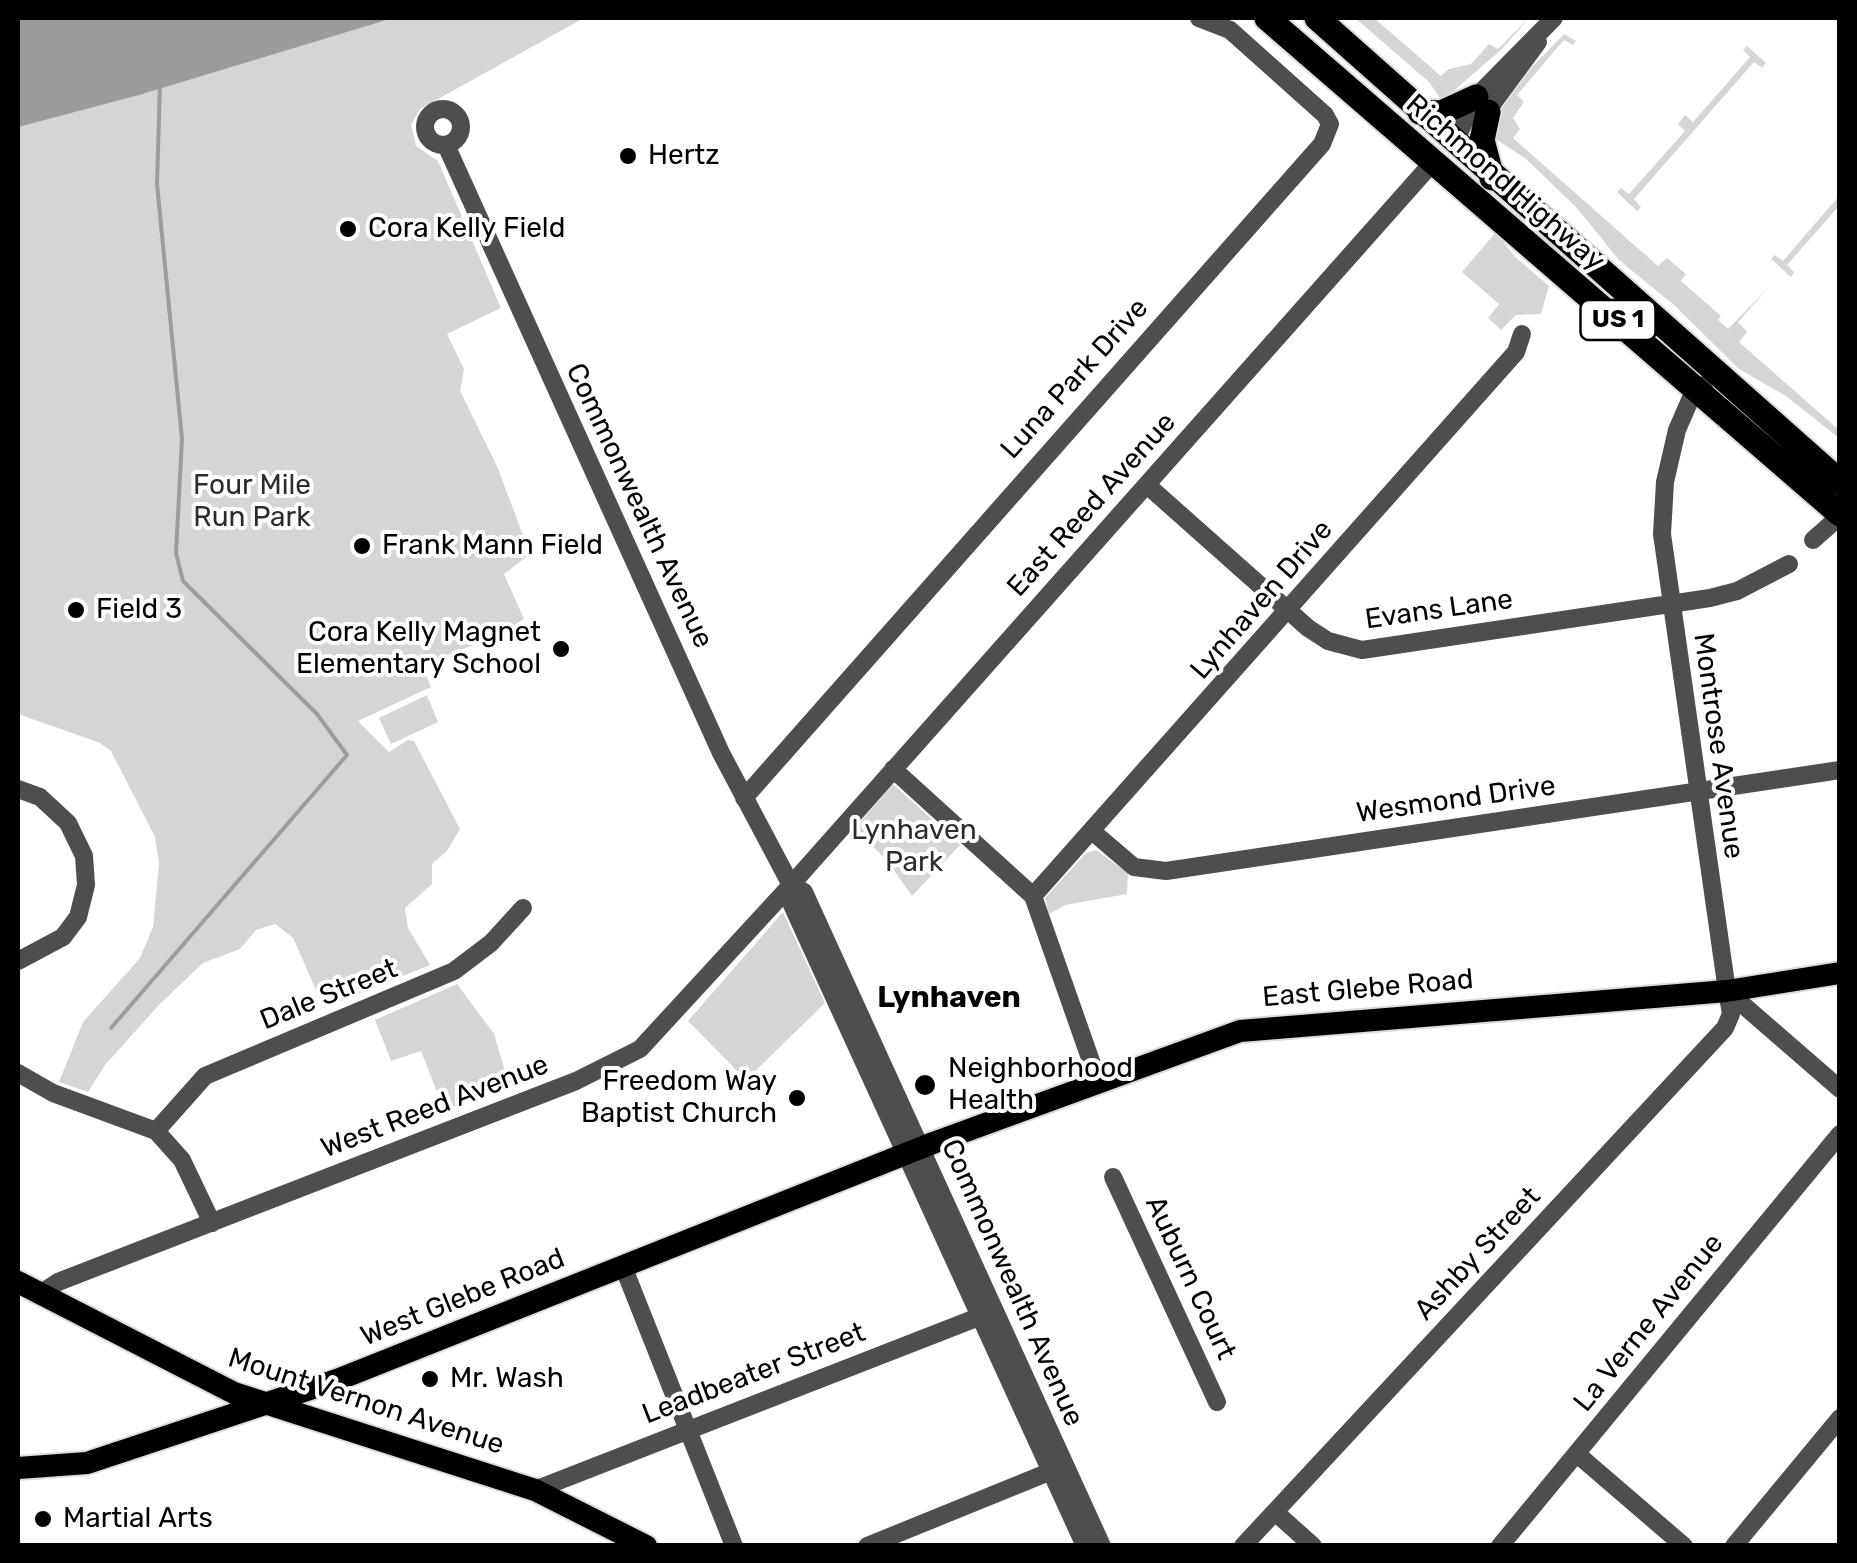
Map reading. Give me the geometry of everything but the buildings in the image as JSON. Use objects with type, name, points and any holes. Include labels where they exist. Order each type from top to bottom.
[{"type":"highway","name":"Richmond Highway","points":[[1267,18],[1394,128],[1440,143],[1492,178],[1708,382],[1840,515]]},
{"type":"highway","name":"Richmond Highway","points":[[1317,18],[1440,143],[1708,382],[1840,482]]},
{"type":"highway","points":[[1440,143],[1441,113],[1482,104],[1482,140],[1492,178]]},
{"type":"main road","name":"East Glebe Road","points":[[914,1151],[1216,1038],[1260,1028],[1726,990],[1840,973]]},
{"type":"main road","name":"West Glebe Road","points":[[18,1468],[87,1463],[264,1405],[914,1151]]},
{"type":"main road","name":"Mount Vernon Avenue","points":[[18,1282],[264,1405],[535,1490],[646,1546]]},
{"type":"street","name":"Luna Park Drive","points":[[744,798],[1322,144],[1330,124],[1325,115],[1230,30],[1199,18]]},
{"type":"street","name":"East Reed Avenue","points":[[792,885],[1146,485],[1440,143],[1466,136],[1482,104],[1554,18]]},
{"type":"street","name":"Commonwealth Avenue","points":[[446,145],[744,798],[792,885],[804,892],[914,1151],[1058,1469],[1085,1546]]},
{"type":"street","name":"Lynhaven Drive","points":[[1033,896],[1516,352],[1522,334]]},
{"type":"street","name":"Montrose Avenue","points":[[1708,382],[1678,430],[1662,503],[1670,604],[1726,990]]},
{"type":"street","name":"Evans Lane","points":[[1146,485],[1328,641],[1362,650],[1737,591],[1789,564]]},
{"type":"street","points":[[1813,540],[1840,515]]},
{"type":"street","points":[[893,769],[1033,896],[1098,1081]]},
{"type":"street","name":"Wesmond Drive","points":[[1093,832],[1134,867],[1166,870],[1840,770]]},
{"type":"street","points":[[18,789],[56,810],[77,836],[86,886],[78,916],[63,937],[18,961]]},
{"type":"street","name":"West Reed Avenue","points":[[40,1294],[58,1282],[576,1081],[629,1055],[664,1026],[792,885]]},
{"type":"street","name":"Dale Street","points":[[156,1131],[205,1076],[454,970],[491,943],[523,908]]},
{"type":"street","points":[[1726,990],[1840,1089]]},
{"type":"street","name":"Ashby Street","points":[[1244,1546],[1726,1028],[1731,1014],[1726,990]]},
{"type":"street","points":[[18,1073],[53,1093],[156,1131],[182,1160],[212,1223]]},
{"type":"street","name":"La Verne Avenue","points":[[1500,1546],[1840,1134]]},
{"type":"street","name":"Auburn Court","points":[[1113,1178],[1216,1402]]},
{"type":"street","points":[[624,1266],[734,1546]]},
{"type":"street","name":"Leadbeater Street","points":[[535,1490],[987,1313]]},
{"type":"street","points":[[1734,1546],[1840,1418]]},
{"type":"street","points":[[1577,1454],[1684,1546]]},
{"type":"street","name":"Commonwealth Avenue","points":[[1058,1469],[1102,1546]]},
{"type":"street","points":[[866,1546],[1058,1469]]},
{"type":"street","points":[[1276,1512],[1314,1546]]},
{"type":"green space","name":"Four Mile Run Park","points":[[18,18],[584,18],[420,109],[411,125],[416,146],[438,161],[501,308],[447,334],[464,369],[460,391],[497,466],[530,554],[504,574],[524,619],[504,633],[422,665],[431,687],[358,721],[389,752],[408,740],[414,741],[460,829],[447,851],[432,864],[432,884],[405,908],[408,928],[430,965],[324,1008],[293,938],[275,924],[256,930],[240,949],[203,963],[158,1006],[105,1065],[88,1092],[59,1082],[83,1022],[140,958],[153,927],[159,864],[155,837],[111,751],[100,743],[18,714]]},
{"type":"green space","points":[[1355,18],[1374,18],[1441,76],[1449,69],[1471,64],[1489,44],[1498,49],[1529,18],[1503,48],[1442,101],[1429,82]]},
{"type":"green space","points":[[1564,34],[1576,41],[1573,45],[1564,40],[1517,95],[1524,102],[1513,118],[1520,129],[1513,138],[1658,266],[1667,258],[1686,274],[1681,281],[1721,316],[1718,320],[1728,329],[1768,288],[1738,322],[1747,332],[1739,342],[1839,430],[1839,438],[1786,396],[1739,369],[1675,306],[1619,260],[1577,208],[1525,158],[1488,134],[1492,121],[1531,68]]},
{"type":"green space","points":[[1747,46],[1766,63],[1762,68],[1754,62],[1634,199],[1641,207],[1637,211],[1617,192],[1621,188],[1629,194],[1685,131],[1678,124],[1685,115],[1693,122],[1750,57],[1743,50]]},
{"type":"green space","points":[[1839,196],[1839,206],[1787,265],[1794,272],[1791,277],[1771,259],[1775,255],[1783,261]]},
{"type":"green space","points":[[1496,232],[1515,257],[1549,286],[1541,314],[1516,315],[1501,330],[1488,318],[1499,304],[1462,272]]},
{"type":"green space","points":[[427,695],[438,722],[391,744],[379,718]]},
{"type":"green space","name":"Lynhaven Park","points":[[893,784],[960,845],[912,896],[888,862],[855,828]]},
{"type":"green space","points":[[1096,850],[1128,873],[1127,894],[1065,905],[1049,914],[1045,898],[1086,853]]},
{"type":"green space","points":[[783,912],[825,1003],[746,1080],[688,1021]]},
{"type":"green space","points":[[457,984],[494,1034],[509,1085],[444,1110],[421,1051],[391,1061],[375,1020]]},
{"type":"shaded area","points":[[18,18],[393,18],[139,95],[18,127]]},
{"type":"waterway","points":[[111,1028],[347,755],[317,714],[183,581],[176,553],[182,439],[157,184],[160,83]]},
{"type":"place","name":"Hertz","points":[[628,156]]},
{"type":"place","name":"Cora Kelly Field","points":[[348,229]]},
{"type":"place","name":"Frank Mann Field","points":[[362,546]]},
{"type":"place","name":"Field 3","points":[[76,610]]},
{"type":"place","name":"Cora Kelly Magnet Elementary School","points":[[561,649]]},
{"type":"place","name":"Neighborhood Health","points":[[925,1085]]},
{"type":"place","name":"Freedom Way Baptist Church","points":[[797,1098]]},
{"type":"place","name":"Mr. Wash","points":[[430,1379]]},
{"type":"place","name":"Martial Arts","points":[[43,1519]]},
{"type":"district","name":"Lynhaven","points":[[949,998]]}]
